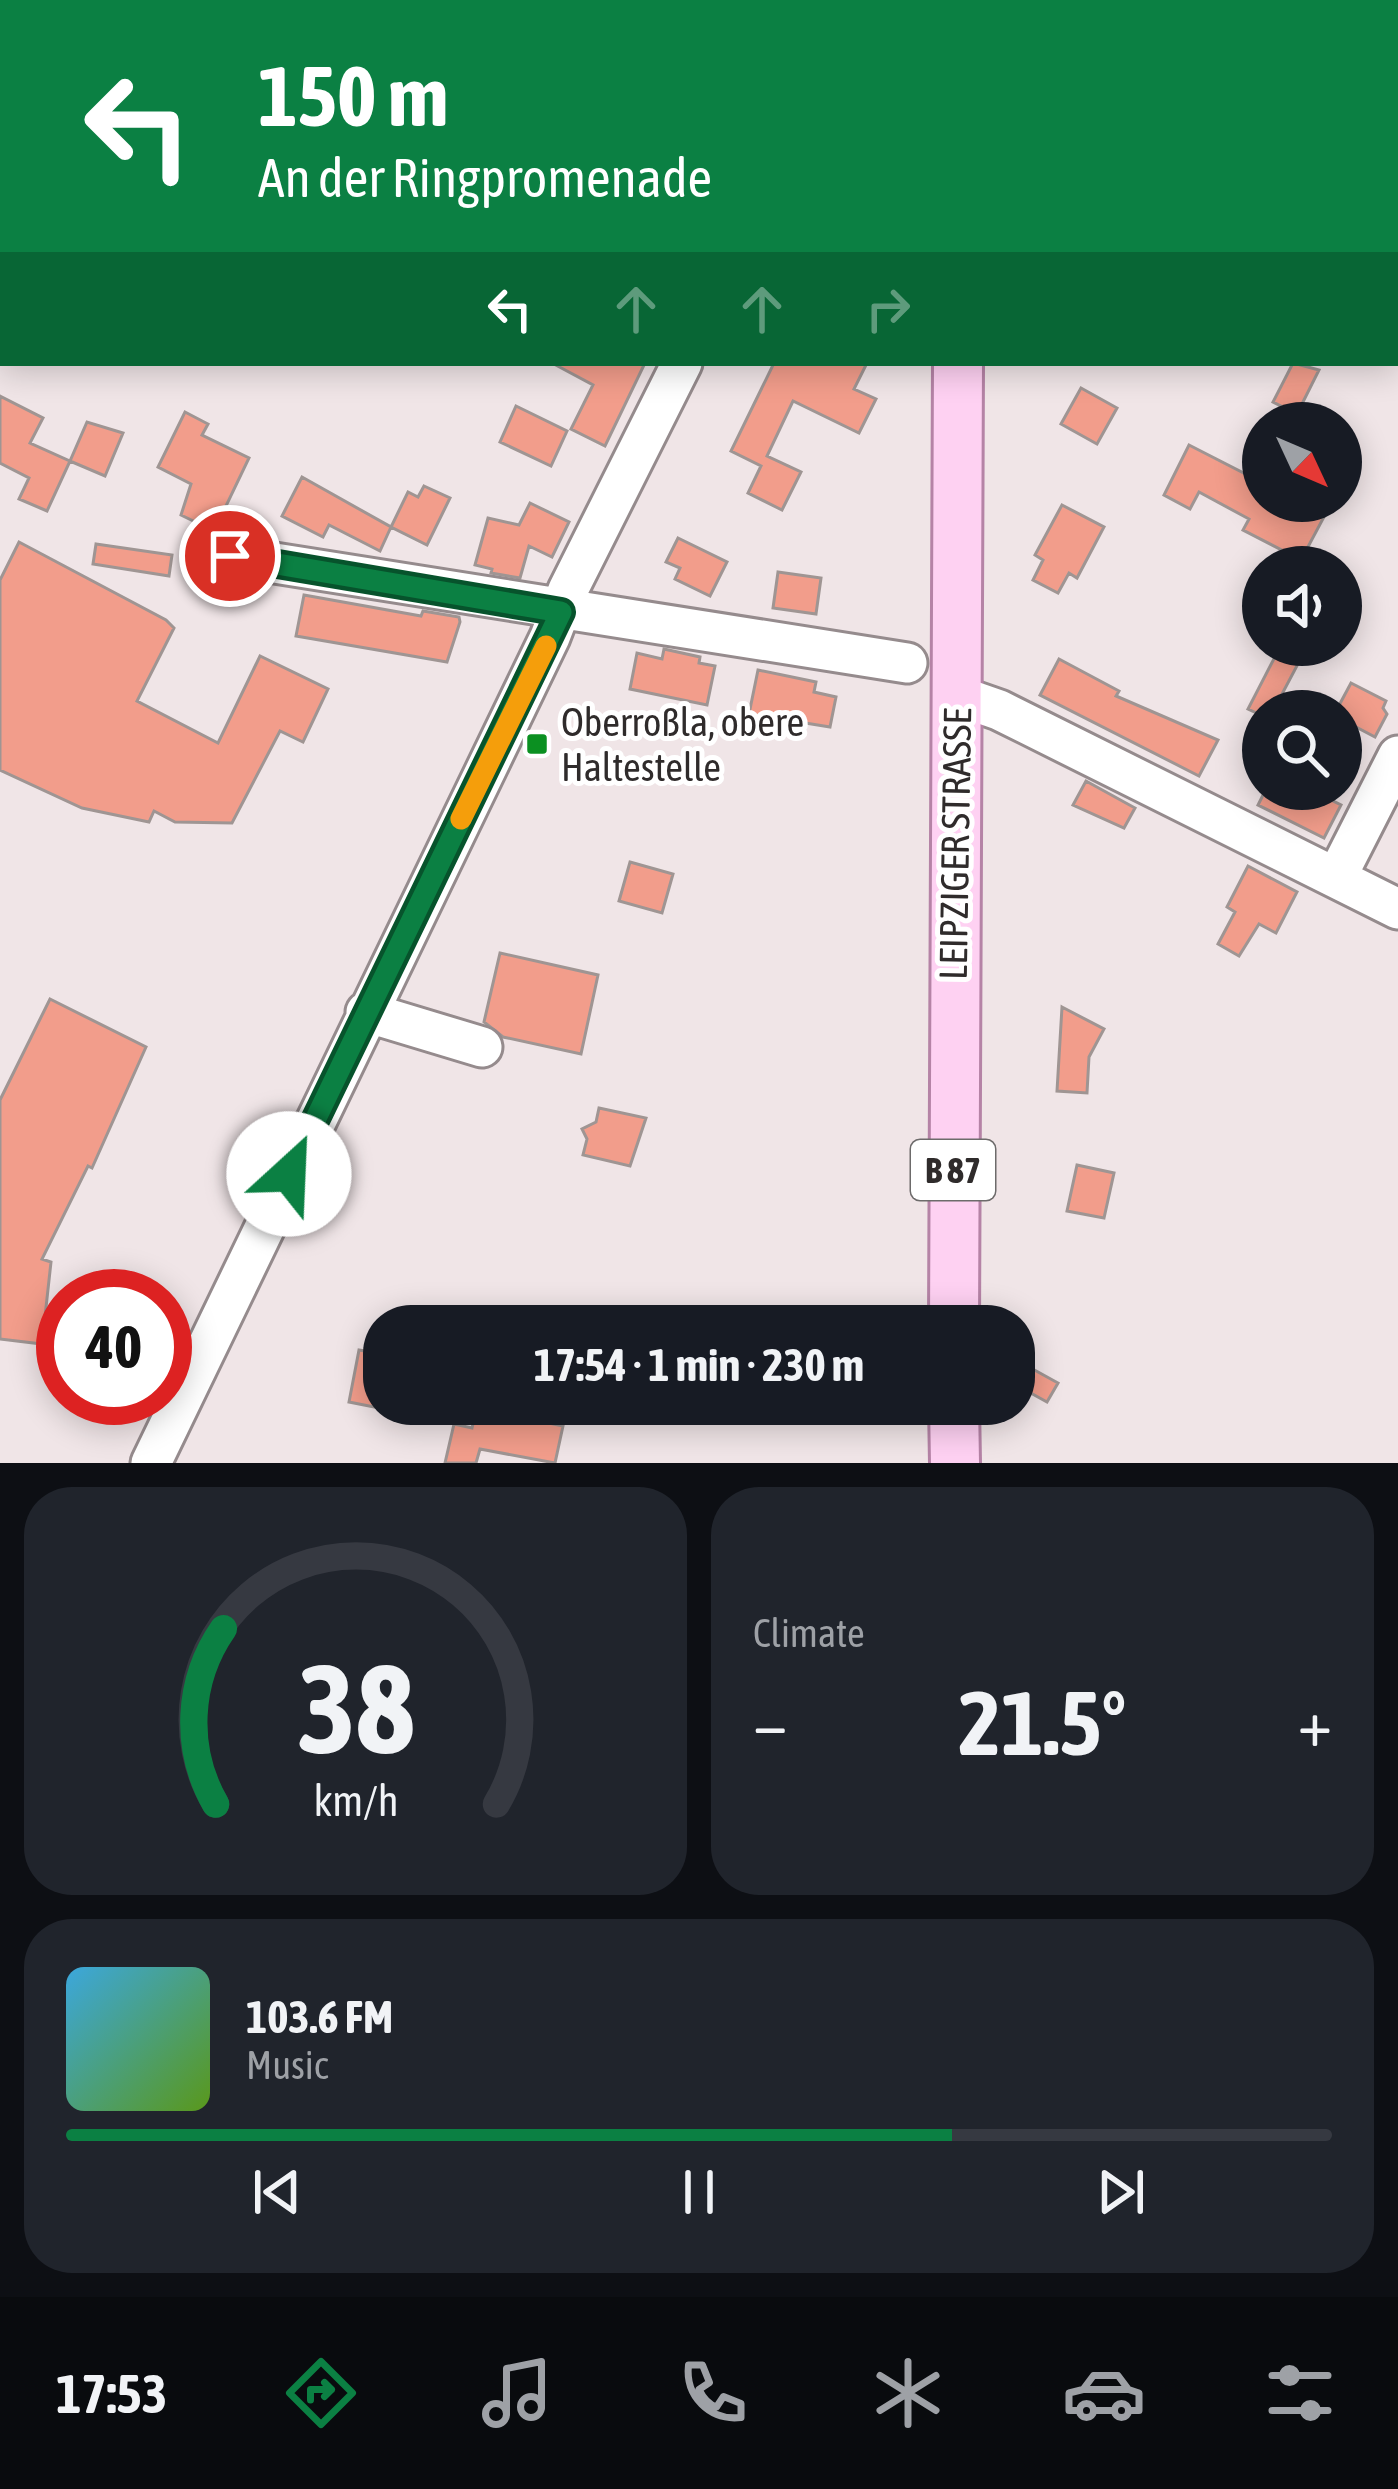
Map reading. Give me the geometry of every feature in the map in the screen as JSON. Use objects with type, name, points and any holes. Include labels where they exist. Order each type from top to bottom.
[{"type":"main road","name":"LEIPZIGER STRASSE","points":[[954,1305],[958,366]]},
{"type":"main road","points":[[954,1425],[955,1463]]},
{"type":"street","points":[[151,1463],[681,366]]},
{"type":"street","points":[[230,556],[561,612],[907,663]]},
{"type":"street","points":[[956,694],[999,710],[1398,909]]},
{"type":"street","points":[[1336,878],[1398,756]]},
{"type":"street","points":[[366,1012],[482,1047]]},
{"type":"building","points":[[558,366],[644,366],[605,446],[571,429],[593,385]]},
{"type":"building","points":[[773,366],[866,366],[854,389],[876,399],[859,433],[793,401],[767,456],[801,472],[782,510],[748,493],[761,466],[731,451]]},
{"type":"building","points":[[1291,366],[1319,370],[1303,402],[1273,402]]},
{"type":"building","points":[[1081,388],[1117,408],[1097,444],[1061,424]]},
{"type":"building","points":[[0,396],[43,418],[30,443],[70,461],[47,511],[19,499],[29,478],[0,463]]},
{"type":"building","points":[[516,406],[567,431],[551,466],[500,442]]},
{"type":"building","points":[[185,412],[208,424],[202,435],[249,458],[214,531],[181,515],[191,484],[158,467]]},
{"type":"building","points":[[87,422],[123,433],[105,476],[70,461]]},
{"type":"building","points":[[1189,445],[1242,472],[1242,515],[1199,492],[1190,509],[1164,495]]},
{"type":"building","points":[[302,477],[391,527],[380,551],[329,525],[323,537],[282,516]]},
{"type":"building","points":[[424,486],[450,498],[427,545],[391,527],[408,492],[418,497]]},
{"type":"building","points":[[530,503],[569,522],[552,557],[529,546],[520,578],[475,565],[488,518],[519,525]]},
{"type":"building","points":[[1062,505],[1104,527],[1077,578],[1069,573],[1058,593],[1033,580],[1043,560],[1035,555]]},
{"type":"building","points":[[1247,522],[1321,522],[1308,546],[1274,546],[1243,530]]},
{"type":"building","points":[[678,538],[727,562],[710,596],[675,579],[680,568],[666,562]]},
{"type":"building","points":[[19,542],[174,628],[137,701],[218,743],[260,656],[328,689],[303,742],[280,731],[232,823],[175,822],[154,811],[149,822],[82,808],[0,770],[0,580]]},
{"type":"building","points":[[96,544],[172,555],[169,576],[93,564]]},
{"type":"building","points":[[778,572],[821,578],[816,614],[773,608]]},
{"type":"building","points":[[304,595],[421,616],[423,611],[459,617],[460,622],[447,662],[296,636]]},
{"type":"building","points":[[664,649],[700,657],[699,663],[715,666],[707,705],[630,689],[637,653],[662,659]]},
{"type":"building","points":[[1059,659],[1119,691],[1116,696],[1218,740],[1199,776],[1040,695]]},
{"type":"building","points":[[1270,666],[1297,666],[1284,690],[1258,690]]},
{"type":"building","points":[[758,670],[816,682],[814,692],[836,697],[830,727],[749,714]]},
{"type":"building","points":[[1351,683],[1386,701],[1387,714],[1375,737],[1362,730],[1362,690],[1347,690]]},
{"type":"building","points":[[1086,781],[1135,808],[1124,828],[1073,805]]},
{"type":"building","points":[[1268,810],[1338,810],[1324,838]]},
{"type":"building","points":[[630,862],[673,874],[662,913],[619,901]]},
{"type":"building","points":[[1248,866],[1297,892],[1276,933],[1259,924],[1239,956],[1218,944],[1235,912],[1227,907]]},
{"type":"building","points":[[500,953],[598,975],[581,1054],[503,1037],[484,1022]]},
{"type":"building","points":[[50,999],[146,1047],[92,1168],[88,1166],[42,1259],[51,1262],[50,1269],[36,1269],[36,1343],[0,1339],[0,1100]]},
{"type":"building","points":[[1062,1007],[1104,1029],[1089,1057],[1087,1093],[1057,1091]]},
{"type":"building","points":[[599,1108],[646,1118],[630,1166],[583,1155],[587,1139],[582,1129],[596,1122]]},
{"type":"building","points":[[1077,1165],[1114,1173],[1104,1218],[1067,1211]]},
{"type":"building","points":[[359,1350],[363,1351],[363,1405],[349,1402]]},
{"type":"building","points":[[1035,1370],[1058,1383],[1047,1402],[1035,1395]]},
{"type":"building","points":[[454,1425],[563,1426],[555,1463],[480,1449],[476,1463],[445,1463]]},
{"type":"slow traffic","points":[[461,819],[546,646]]},
{"type":"place","name":"Oberroßla, obere Haltestelle","points":[[537,744]]},
{"type":"route","points":[[230,556],[561,612],[289,1174]]}]
